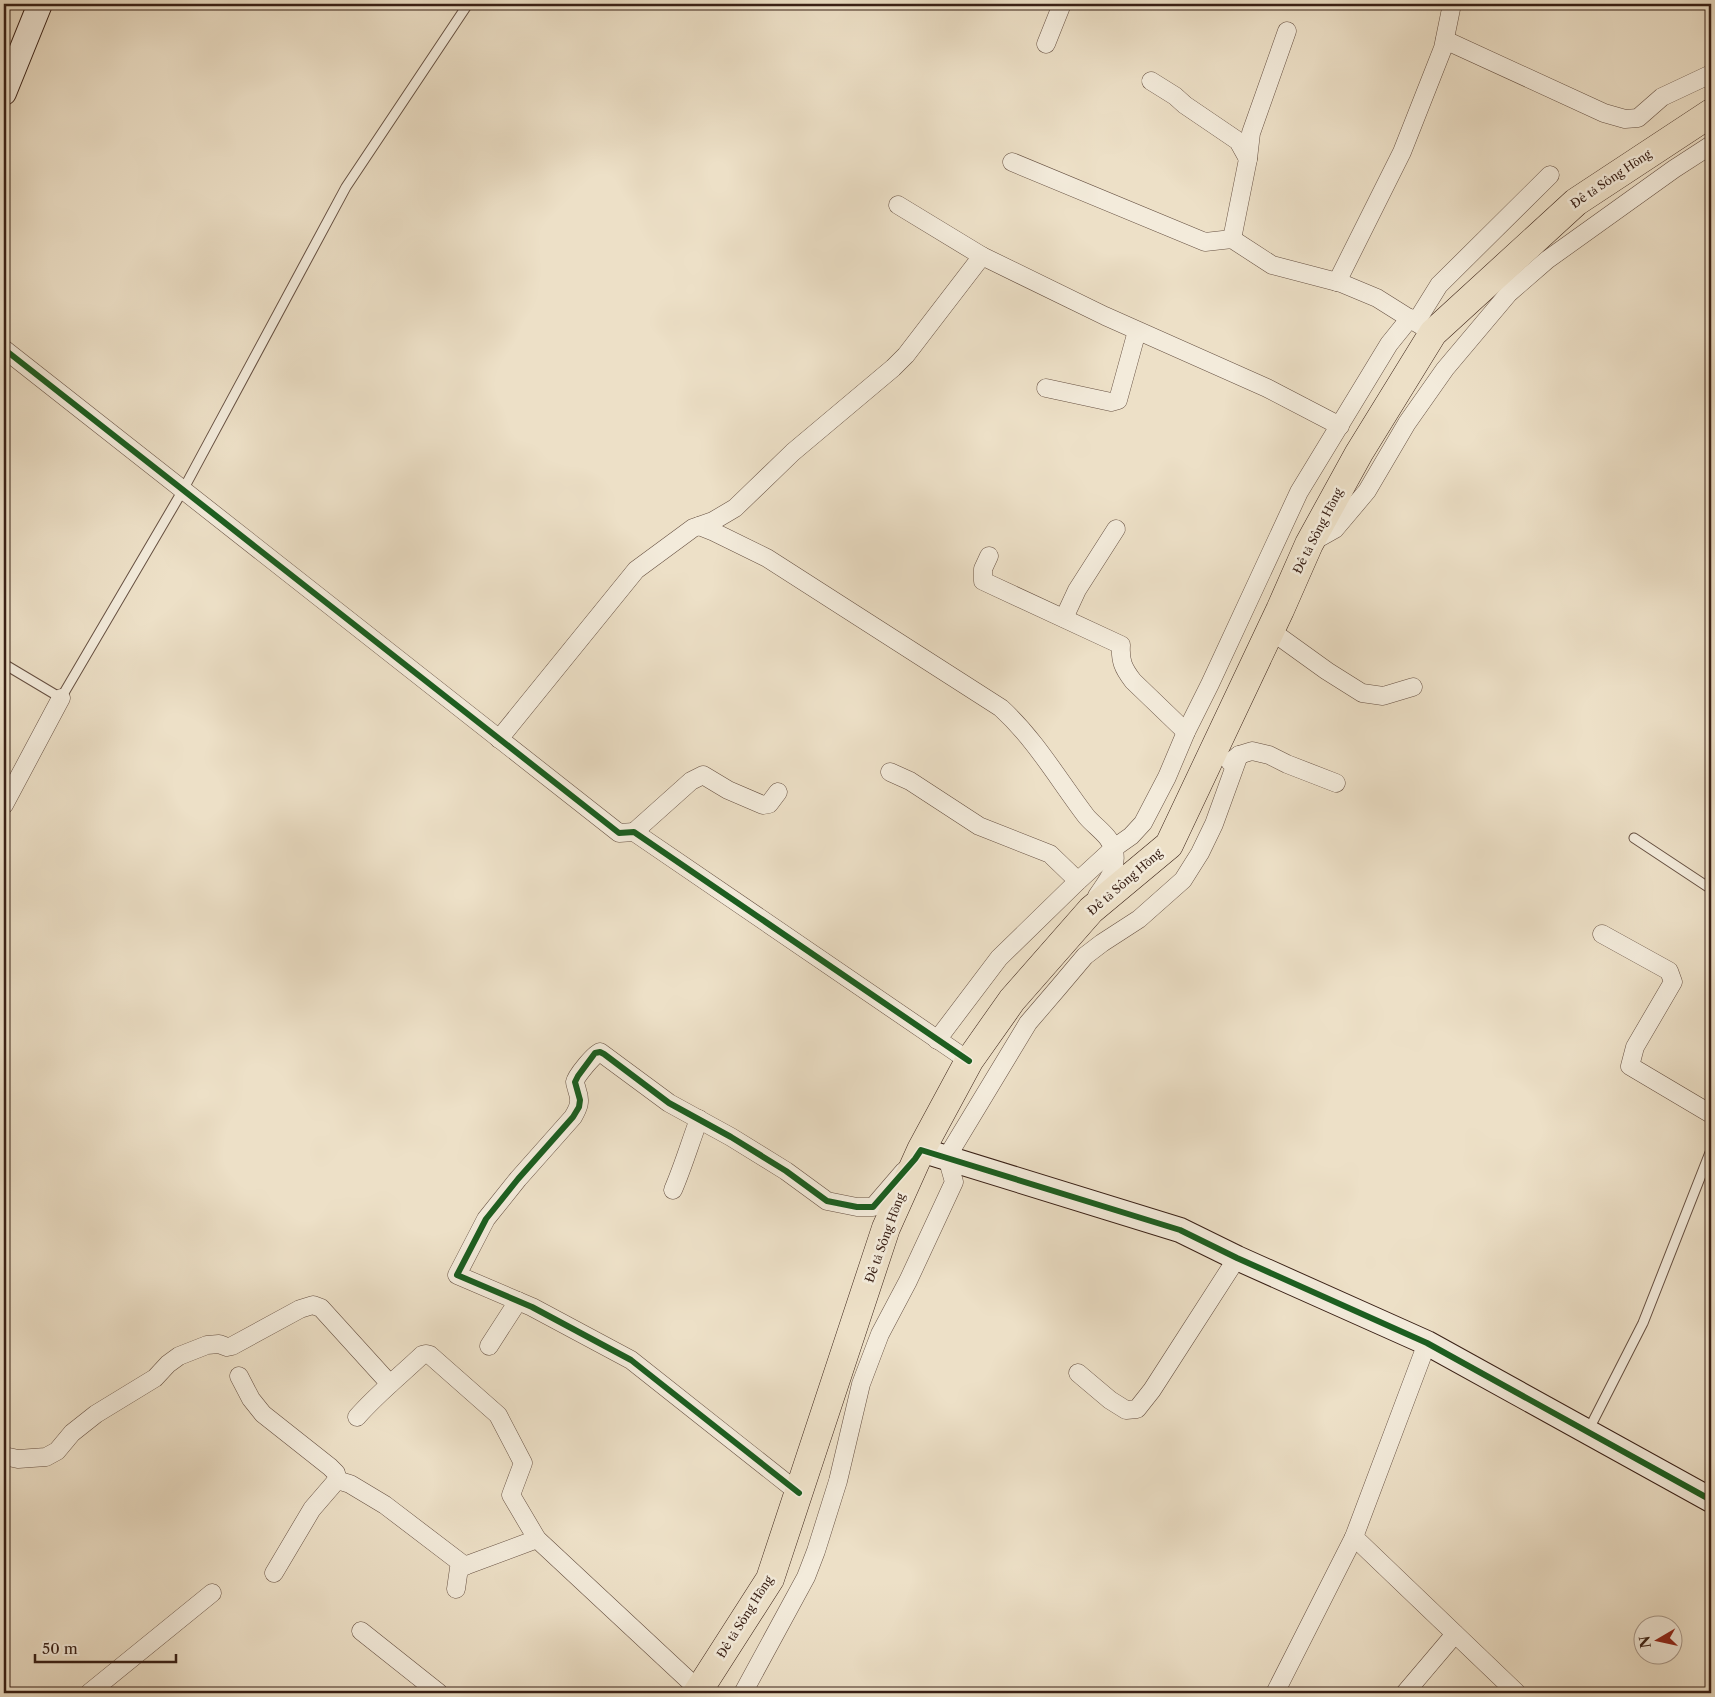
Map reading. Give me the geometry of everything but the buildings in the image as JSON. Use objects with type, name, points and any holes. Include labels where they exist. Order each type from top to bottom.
[{"type":"main road","name":"Đê tả Sông Hồng","points":[[698,1692],[770,1579],[886,1228],[921,1150],[968,1061],[1012,1000],[1091,910],[1169,845],[1309,544],[1359,452],[1420,325],[1499,274],[1576,202],[1711,113]]},
{"type":"street","points":[[4,93],[40,4]]},
{"type":"street","points":[[1046,44],[1062,4]]},
{"type":"street","points":[[1337,282],[1402,152],[1445,40],[1452,4]]},
{"type":"street","points":[[1232,239],[1248,159],[1251,133],[1287,31]]},
{"type":"street","points":[[1445,40],[1604,114],[1625,119],[1638,118],[1662,97],[1711,74]]},
{"type":"street","points":[[1151,81],[1238,141],[1248,159]]},
{"type":"street","points":[[1309,544],[1335,529],[1367,491],[1407,423],[1445,370],[1509,293],[1547,260],[1674,169],[1711,145]]},
{"type":"street","points":[[1012,162],[1206,242],[1232,239],[1272,264],[1337,282],[1377,298],[1420,325]]},
{"type":"street","points":[[938,1040],[999,958],[1078,881],[1114,848],[1131,836],[1143,823],[1167,777],[1186,732],[1299,492],[1389,344],[1420,325],[1439,285],[1550,175]]},
{"type":"street","points":[[898,205],[982,256],[1136,331],[1267,388],[1340,426]]},
{"type":"street","points":[[499,739],[636,570],[694,528],[713,522],[735,508],[793,452],[906,355],[982,256]]},
{"type":"street","points":[[1499,274],[1547,260]]},
{"type":"street","points":[[1046,388],[1111,402],[1118,400],[1136,331]]},
{"type":"street","points":[[4,349],[619,833],[634,832],[691,781],[703,775],[728,790],[763,805],[769,804],[778,792]]},
{"type":"street","points":[[700,526],[767,558],[1000,708],[1016,722],[1034,743],[1088,818],[1107,837],[1114,848],[1115,856],[1112,873],[1094,900],[1091,910]]},
{"type":"street","points":[[1064,618],[1076,590],[1116,529]]},
{"type":"street","points":[[989,556],[983,569],[983,581],[1121,644],[1120,658],[1125,671],[1186,732]]},
{"type":"street","points":[[1270,630],[1327,671],[1362,693],[1383,696],[1413,687]]},
{"type":"street","points":[[4,805],[61,698]]},
{"type":"street","points":[[1194,793],[1239,755],[1252,751],[1269,755],[1336,783]]},
{"type":"street","points":[[743,1693],[806,1578],[838,1481],[861,1384],[880,1334],[908,1281],[954,1182],[947,1157],[1028,1023],[1085,956],[1139,919],[1183,880],[1200,854],[1214,824],[1239,755]]},
{"type":"street","points":[[890,772],[910,781],[979,826],[1050,854],[1078,881]]},
{"type":"street","points":[[634,832],[968,1061]]},
{"type":"street","points":[[1602,934],[1669,971],[1673,982],[1635,1048],[1630,1066],[1711,1114]]},
{"type":"street","points":[[1035,974],[1085,956]]},
{"type":"street","points":[[799,1493],[631,1360],[532,1307],[457,1275],[486,1219],[518,1179],[561,1132],[579,1107],[580,1100],[575,1082],[595,1053],[600,1052],[604,1054],[669,1103],[731,1137],[786,1171],[827,1201],[857,1207],[873,1207],[921,1150],[1180,1230],[1237,1258],[1427,1343],[1711,1500]]},
{"type":"street","points":[[673,1190],[684,1166],[688,1148],[699,1119]]},
{"type":"street","points":[[1078,1373],[1110,1400],[1126,1410],[1137,1408],[1152,1390],[1237,1258]]},
{"type":"street","points":[[489,1346],[518,1301]]},
{"type":"street","points":[[4,1456],[18,1459],[46,1457],[57,1451],[72,1433],[96,1414],[155,1378],[168,1364],[179,1356],[207,1345],[232,1346],[300,1309],[313,1305],[321,1308],[390,1384]]},
{"type":"street","points":[[1275,1693],[1354,1537],[1427,1343]]},
{"type":"street","points":[[357,1417],[390,1384],[422,1355],[426,1354],[498,1415],[524,1463],[511,1495],[537,1539],[698,1692]]},
{"type":"street","points":[[239,1376],[263,1414],[336,1473],[337,1480],[312,1509],[274,1573]]},
{"type":"street","points":[[337,1480],[350,1484],[386,1505],[465,1566]]},
{"type":"street","points":[[1354,1537],[1517,1693]]},
{"type":"street","points":[[456,1589],[459,1568],[537,1539]]},
{"type":"street","points":[[89,1693],[212,1593]]},
{"type":"street","points":[[361,1631],[439,1693]]},
{"type":"street","points":[[1405,1693],[1456,1634]]},
{"type":"lane","points":[[4,664],[61,698],[183,490],[346,187],[468,4]]},
{"type":"lane","points":[[1634,838],[1711,889]]},
{"type":"lane","points":[[1588,1432],[1642,1323],[1711,1150]]},
{"type":"cycle path","points":[[4,349],[619,833],[634,832],[969,1061]]},
{"type":"cycle path","points":[[799,1493],[631,1360],[532,1307],[457,1275],[486,1219],[518,1179],[573,1117],[579,1107],[580,1100],[575,1082],[595,1053],[600,1052],[604,1054],[669,1103],[731,1137],[786,1171],[827,1201],[857,1207],[873,1207],[921,1150],[1180,1230],[1237,1258],[1427,1343],[1711,1500]]}]
